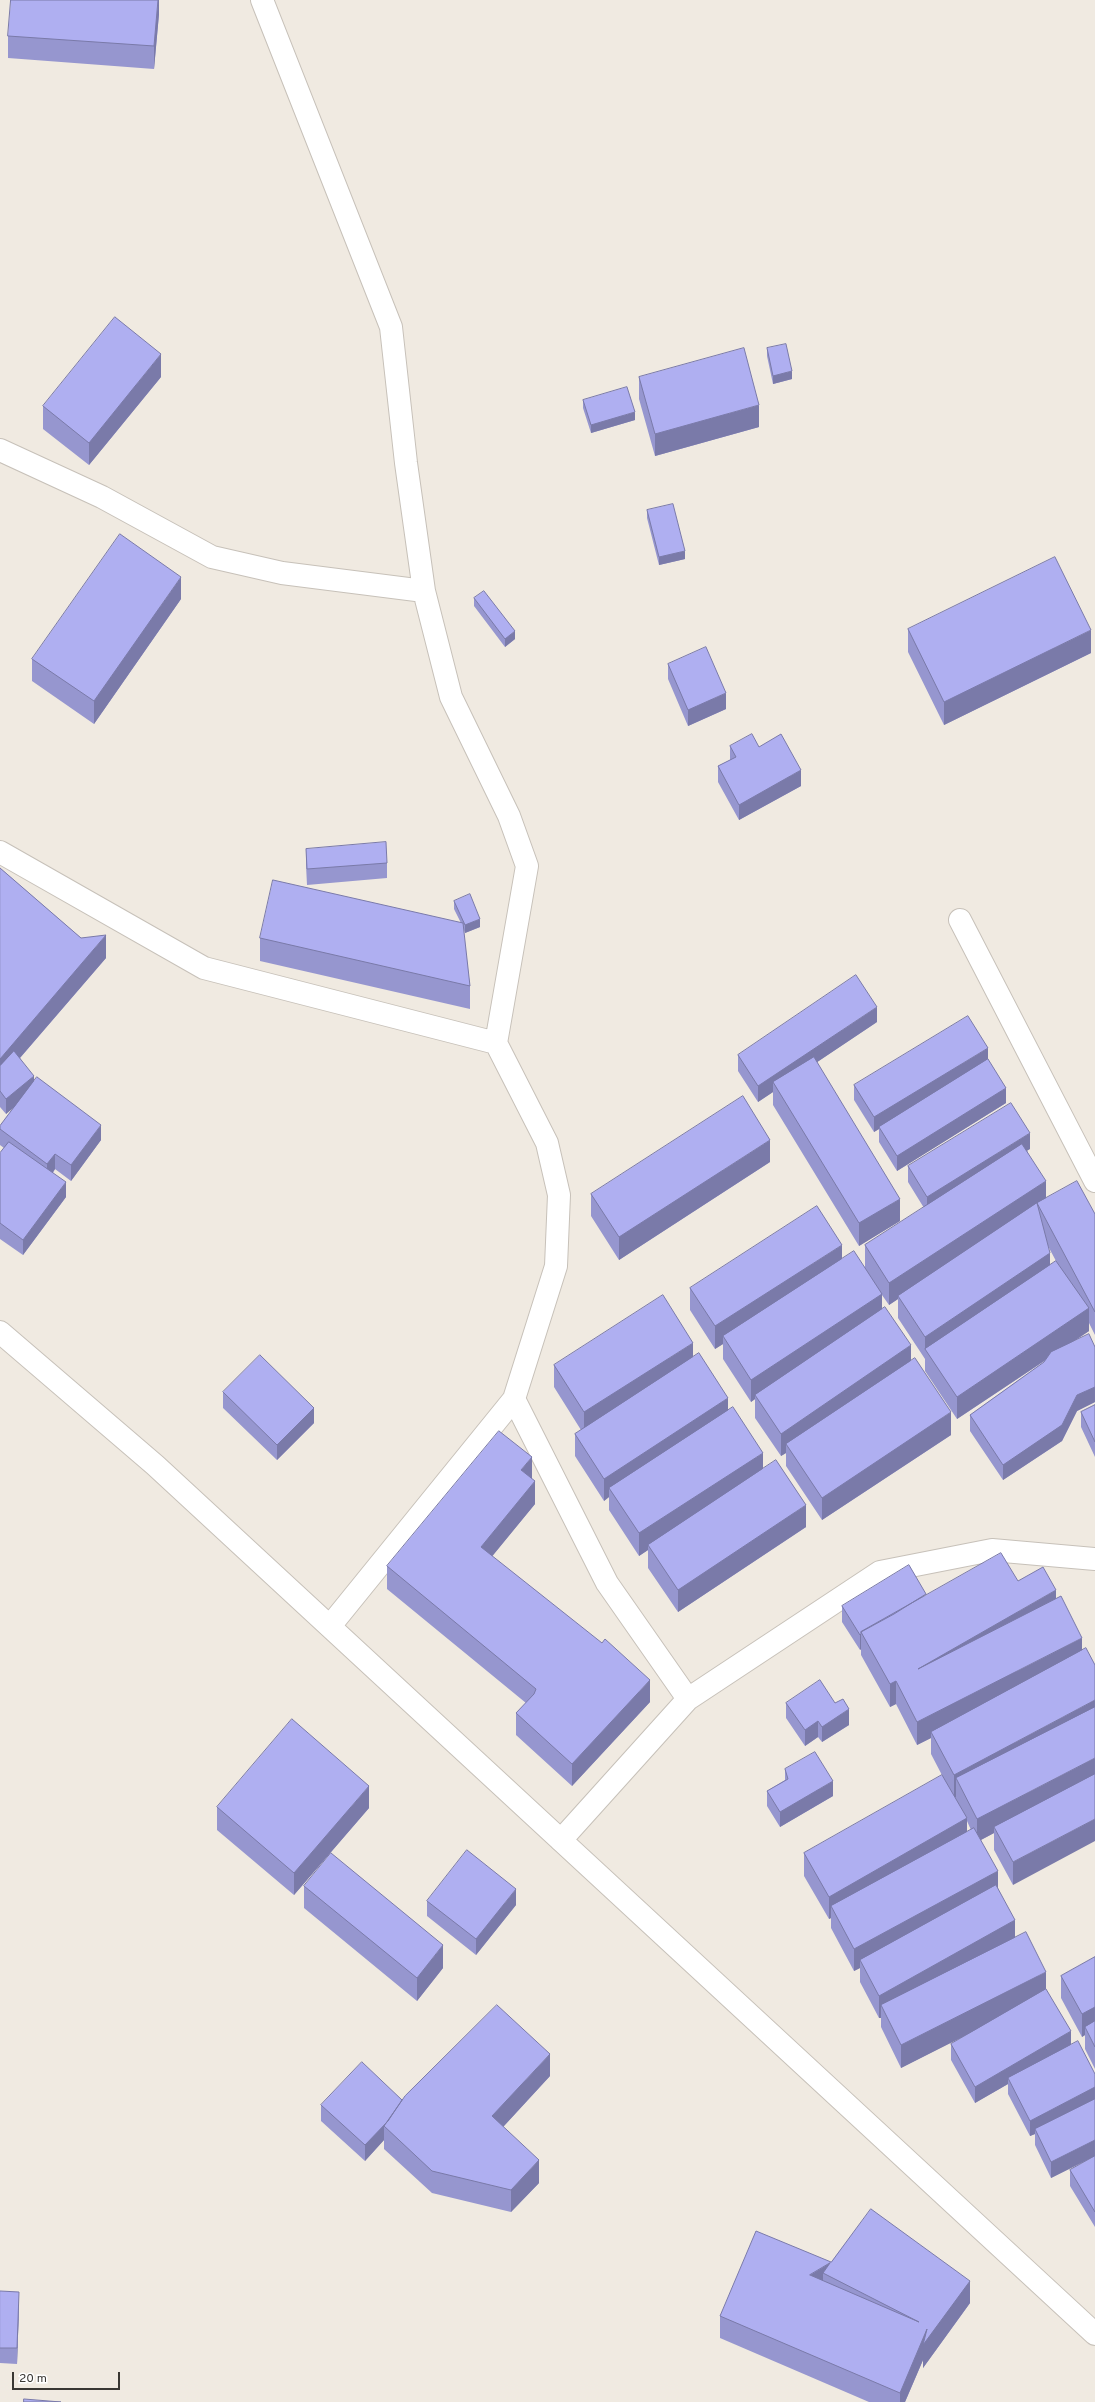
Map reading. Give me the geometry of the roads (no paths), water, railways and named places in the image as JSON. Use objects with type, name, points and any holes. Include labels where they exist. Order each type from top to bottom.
[{"type":"street","points":[[262,0],[391,327],[406,463],[424,591],[451,697],[509,816],[527,866],[496,1043],[547,1143],[559,1195],[556,1266],[514,1399],[330,1626]]},
{"type":"street","points":[[0,450],[102,497],[212,557],[282,573],[424,591]]},
{"type":"street","points":[[0,852],[204,968],[496,1043]]},
{"type":"street","points":[[960,920],[1095,1181]]},
{"type":"street","points":[[0,1332],[155,1465],[1095,2334]]},
{"type":"street","points":[[514,1399],[606,1583],[688,1699]]},
{"type":"street","points":[[561,1840],[688,1699],[880,1572],[992,1550],[1095,1559]]}]
